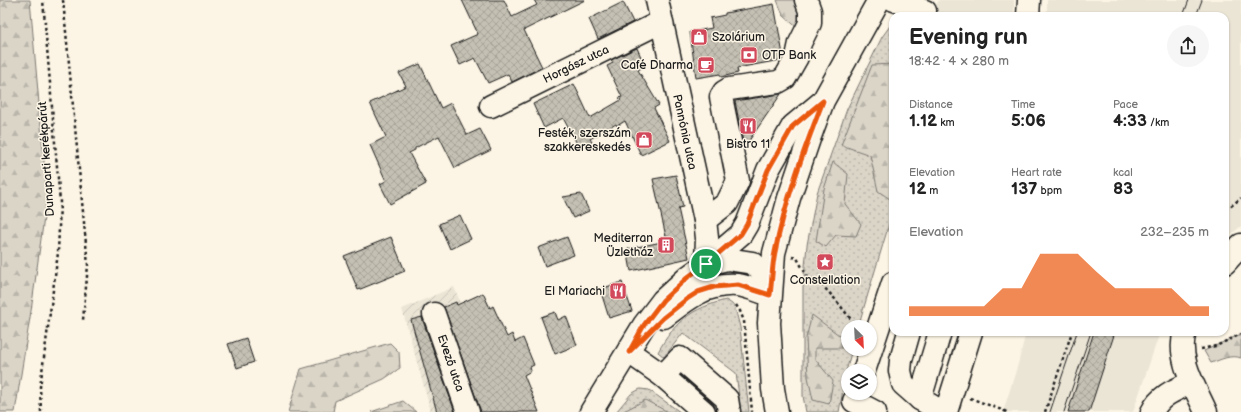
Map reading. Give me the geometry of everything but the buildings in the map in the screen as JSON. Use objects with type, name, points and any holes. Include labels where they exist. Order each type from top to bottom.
[{"type":"street","name":"Pannónia utca","points":[[657,0],[705,220],[707,238],[706,264]]},
{"type":"street","points":[[705,220],[727,204],[738,181],[721,97],[724,92],[729,89],[778,82],[785,78],[797,57],[800,43],[810,23],[810,12],[806,0]]},
{"type":"street","points":[[777,412],[773,389],[769,330],[770,295],[774,253],[789,198],[823,101],[879,0]]},
{"type":"street","points":[[894,0],[925,11]]},
{"type":"street","points":[[1028,12],[1029,0]]},
{"type":"street","name":"Horgász utca","points":[[491,106],[661,22]]},
{"type":"street","points":[[591,412],[629,352],[644,325],[663,300],[688,277],[706,264],[741,234],[747,224],[768,170],[793,126],[823,101]]},
{"type":"street","points":[[1229,258],[1241,245]]},
{"type":"street","points":[[706,264],[727,259],[753,263],[761,271],[770,295]]},
{"type":"street","points":[[629,352],[663,318],[698,292],[714,287],[738,285],[770,295]]},
{"type":"street","points":[[866,364],[889,295]]},
{"type":"street","name":"Evező utca","points":[[434,314],[468,412]]},
{"type":"street","points":[[908,336],[901,360],[900,371],[904,384],[920,399],[942,412]]},
{"type":"street","points":[[920,399],[939,336]]},
{"type":"street","points":[[946,412],[970,336]]},
{"type":"street","points":[[1183,336],[1182,339],[1183,353],[1186,367],[1191,383],[1206,412]]},
{"type":"street","points":[[629,352],[663,376],[704,412]]},
{"type":"street","points":[[663,376],[680,358],[727,398],[728,412]]},
{"type":"street","points":[[1152,412],[1162,397],[1191,383]]},
{"type":"street","points":[[854,402],[875,412]]},
{"type":"path","name":"Dunaparti kerékpárút","points":[[41,412],[40,388],[58,254],[60,202],[43,0]]},
{"type":"path","points":[[63,0],[88,265],[83,320]]},
{"type":"path","points":[[1229,206],[1241,198]]},
{"type":"path","points":[[774,253],[797,258],[807,276],[822,285],[836,299],[852,320]]},
{"type":"path","points":[[734,302],[744,321],[752,412]]},
{"type":"path","points":[[1044,412],[1071,336]]},
{"type":"shaded area","points":[[939,0],[1014,0],[1014,12],[932,12]]},
{"type":"shaded area","points":[[1047,0],[1241,0],[1241,226],[1229,236],[1229,12],[1047,12]]},
{"type":"shaded area","points":[[454,287],[507,412],[431,412],[402,309]]},
{"type":"shaded area","points":[[1025,336],[1159,336],[1133,412],[1003,412]]},
{"type":"green space","points":[[0,0],[30,0],[47,196],[15,412],[0,412]]},
{"type":"green space","points":[[777,0],[801,0],[802,32],[783,15]]},
{"type":"green space","points":[[889,27],[889,224],[860,320],[841,320],[841,356],[850,356],[848,364],[841,364],[841,400],[839,412],[806,412],[803,396],[803,287],[807,245],[817,193],[847,109],[882,37]]},
{"type":"green space","points":[[889,64],[889,198],[878,191],[870,155],[841,145],[872,65]]},
{"type":"green space","points":[[833,162],[848,174],[845,204],[861,224],[856,236],[836,235],[826,247],[816,241],[824,189]]},
{"type":"green space","points":[[712,268],[748,271],[749,275],[747,277],[718,273],[700,280]]},
{"type":"green space","points":[[726,300],[735,308],[740,327],[749,412],[741,412],[736,373],[683,333],[664,357],[658,352],[671,332],[686,317],[703,307]]},
{"type":"green space","points":[[812,315],[841,337],[841,348],[815,348],[815,359],[833,381],[829,404],[813,400],[808,377],[806,338]]},
{"type":"green space","points":[[1241,334],[1241,358],[1229,357],[1211,363],[1204,351]]},
{"type":"green space","points":[[390,343],[399,352],[400,368],[384,379],[335,401],[333,412],[288,412],[301,369]]},
{"type":"green space","points":[[640,389],[649,390],[680,412],[616,412],[631,394]]},
{"type":"green space","points":[[645,400],[668,412],[622,412]]},
{"type":"green space","points":[[403,401],[416,412],[371,412]]},
{"type":"tram line","points":[[1184,12],[1189,0]]},
{"type":"tram line","points":[[1198,12],[1202,0]]},
{"type":"tram line","points":[[1050,412],[1076,336]]},
{"type":"tram line","points":[[1064,412],[1090,336]]},
{"type":"place","name":"Szolárium","points":[[699,37]]},
{"type":"place","name":"OTP Bank","points":[[749,55]]},
{"type":"place","name":"Café Dharma","points":[[706,65]]},
{"type":"place","name":"Bistro 11","points":[[748,126]]},
{"type":"place","name":"Festék, szerszám szakkereskedés","points":[[644,140]]},
{"type":"place","name":"Mediterran Üzletház","points":[[666,245]]},
{"type":"place","name":"Constellation","points":[[825,262]]},
{"type":"place","name":"El Mariachi","points":[[618,291]]},
{"type":"route","points":[[823,101],[789,198],[774,253],[770,295],[738,285],[714,287],[698,292],[663,318],[629,352],[644,325],[663,300],[688,277],[706,264],[741,234],[747,224],[768,170],[793,126],[823,101]]}]
